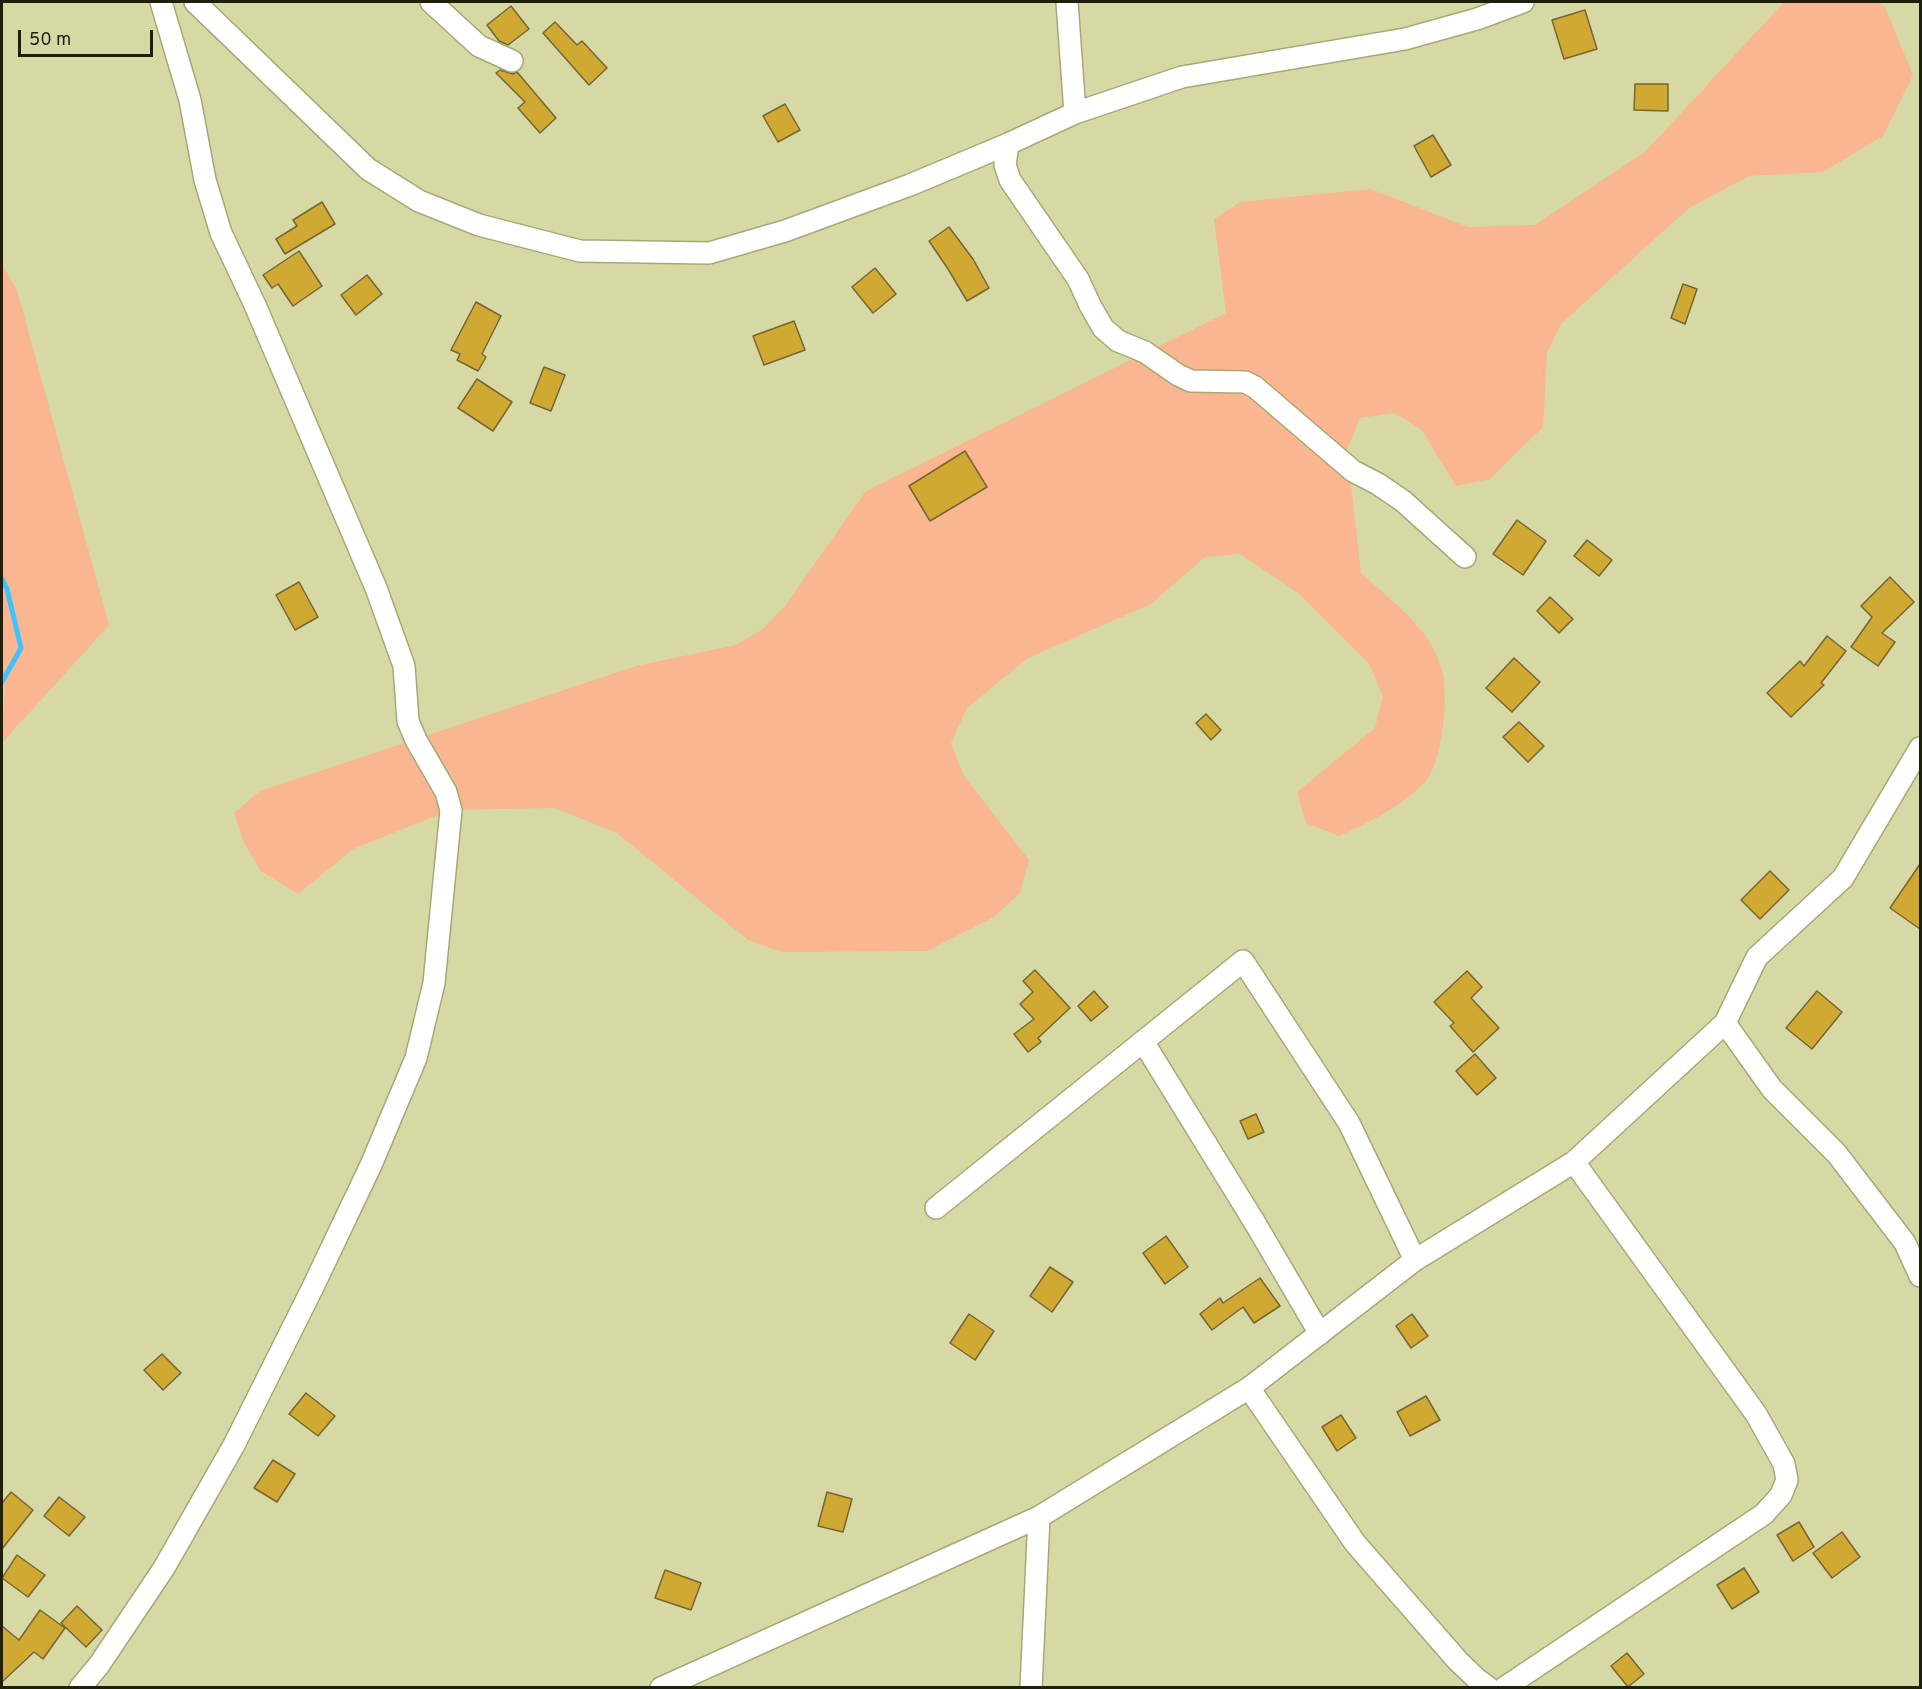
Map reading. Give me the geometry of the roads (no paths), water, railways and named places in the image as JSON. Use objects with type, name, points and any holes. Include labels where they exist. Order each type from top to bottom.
[{"type":"street","points":[[80,1688],[99,1665],[164,1568],[234,1445],[371,1165],[416,1058],[434,983],[451,810],[446,792],[416,740],[408,721],[404,666],[376,588],[260,316],[221,233],[205,180],[190,100],[161,2]]},
{"type":"street","points":[[195,2],[368,169],[419,201],[479,225],[580,251],[710,253],[785,231],[910,185],[1075,113],[1182,77],[1405,39],[1477,19],[1524,2]]},
{"type":"street","points":[[431,2],[479,46],[512,61]]},
{"type":"street","points":[[1067,2],[1075,113]]},
{"type":"street","points":[[1008,144],[1005,165],[1010,180],[1078,279],[1103,328],[1118,341],[1145,352],[1178,375],[1191,381],[1245,382],[1255,387],[1353,471],[1403,501],[1465,557]]},
{"type":"street","points":[[661,1688],[1039,1517],[1249,1388],[1415,1260],[1574,1162],[1725,1023],[1756,957],[1843,878],[1920,748]]},
{"type":"street","points":[[936,1208],[1144,1043],[1243,961],[1349,1123],[1415,1260]]},
{"type":"street","points":[[1725,1023],[1772,1089],[1837,1154],[1905,1242],[1920,1276]]},
{"type":"street","points":[[1144,1043],[1255,1223],[1320,1334]]},
{"type":"street","points":[[1504,1688],[1764,1514],[1781,1495],[1787,1480],[1784,1464],[1756,1414],[1574,1162]]},
{"type":"street","points":[[1249,1388],[1355,1543],[1458,1660],[1489,1688]]},
{"type":"street","points":[[1031,1688],[1039,1517]]},
{"type":"waterway","points":[[2,579],[7,589],[21,648],[2,682]]}]
